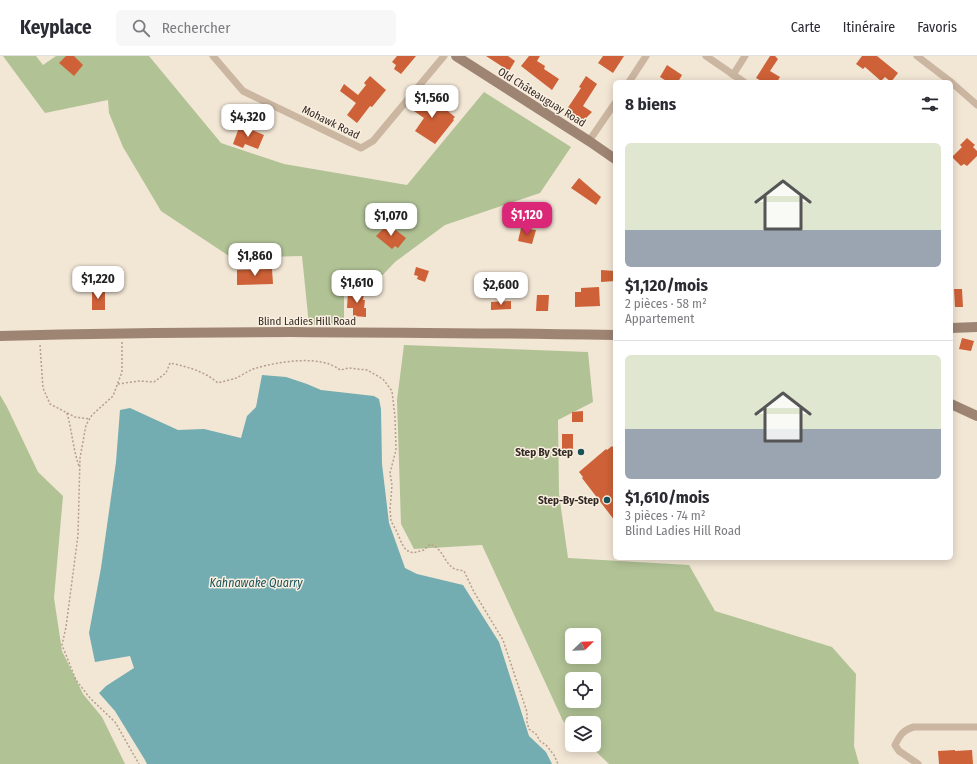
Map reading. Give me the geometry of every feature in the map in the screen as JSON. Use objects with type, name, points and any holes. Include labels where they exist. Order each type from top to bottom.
[{"type":"street","name":"Mohawk Road","points":[[213,56],[243,91],[361,148],[372,141],[444,56]]},
{"type":"street","name":"Old Châteauguay Road","points":[[456,56],[590,141],[613,158]]},
{"type":"street","points":[[630,80],[646,56]]},
{"type":"street","points":[[706,56],[741,80]]},
{"type":"street","points":[[733,75],[745,56]]},
{"type":"street","points":[[917,56],[948,80]]},
{"type":"street","points":[[953,84],[977,105]]},
{"type":"street","points":[[590,141],[613,106]]},
{"type":"street","points":[[953,328],[977,327]]},
{"type":"street","name":"Blind Ladies Hill Road","points":[[0,336],[418,332],[613,335]]},
{"type":"street","points":[[953,405],[977,416]]},
{"type":"street","points":[[918,764],[899,751],[895,745],[900,734],[906,730],[914,727],[977,727]]},
{"type":"path","points":[[122,334],[122,372],[118,384],[113,396],[86,425],[80,458],[78,535],[66,627],[62,645],[76,680],[90,698],[115,722],[139,764]]},
{"type":"path","points":[[39,335],[43,388],[50,404],[75,417],[90,419]]},
{"type":"path","points":[[118,384],[139,381],[154,382],[166,373],[170,363],[190,368],[208,375],[218,383],[236,378],[254,368],[278,363],[302,361],[321,361],[340,370],[349,368],[367,370],[384,379],[392,391],[395,417],[396,450],[390,473],[392,485],[390,509],[391,522],[406,550],[413,553],[424,550],[430,544],[437,546],[447,561],[454,568],[464,571],[474,592],[504,640],[527,712],[529,729],[546,745],[554,755],[558,764]]},
{"type":"path","points":[[67,413],[72,430],[75,454],[80,469]]},
{"type":"green space","points":[[3,56],[36,56],[43,65],[56,56],[149,56],[221,143],[284,164],[407,185],[484,92],[571,147],[540,193],[445,225],[395,262],[377,281],[344,280],[344,324],[309,325],[302,256],[232,258],[161,211],[123,147],[109,113],[108,100],[45,113]]},
{"type":"green space","points":[[404,345],[588,352],[593,402],[558,420],[559,494],[568,558],[689,565],[715,611],[832,647],[856,674],[854,746],[859,764],[609,764],[596,752],[601,752],[601,716],[565,716],[565,723],[563,721],[482,545],[414,549],[401,524],[397,400]]},
{"type":"green space","points":[[0,395],[38,472],[63,496],[54,598],[62,651],[83,694],[102,717],[125,764],[0,764]]},
{"type":"water","name":"Kahnawake Quarry","points":[[262,375],[286,377],[321,390],[374,396],[379,399],[381,409],[382,464],[389,523],[405,568],[417,574],[463,585],[499,642],[529,736],[546,752],[552,764],[147,764],[115,711],[99,693],[106,686],[134,668],[130,656],[95,662],[89,633],[101,568],[116,462],[120,410],[130,408],[178,430],[204,429],[241,438],[247,416],[256,407]]},
{"type":"building","points":[[66,56],[74,56],[83,65],[74,76],[59,63]]},
{"type":"building","points":[[397,56],[416,56],[401,74],[394,69],[396,65],[392,62]]},
{"type":"building","points":[[486,56],[508,56],[515,61],[509,71]]},
{"type":"building","points":[[529,56],[540,56],[537,61],[545,66],[544,69],[559,79],[552,90],[521,66]]},
{"type":"building","points":[[603,56],[624,56],[613,73],[598,63]]},
{"type":"building","points":[[770,56],[775,56],[778,59],[770,71],[780,77],[778,80],[760,80],[756,78]]},
{"type":"building","points":[[862,56],[877,56],[898,73],[893,80],[889,80],[885,77],[880,80],[865,67],[863,69],[856,64]]},
{"type":"building","points":[[667,65],[682,75],[679,80],[665,80],[660,77]]},
{"type":"building","points":[[370,76],[386,90],[372,107],[370,106],[357,123],[347,115],[356,103],[340,91],[344,84],[358,95],[366,85],[364,83]]},
{"type":"building","points":[[586,76],[597,84],[583,106],[592,112],[583,121],[567,109],[581,88],[579,87]]},
{"type":"building","points":[[421,94],[437,105],[438,103],[455,117],[435,144],[415,131],[424,118],[411,109]]},
{"type":"building","points":[[240,125],[264,135],[258,149],[245,144],[243,148],[233,144]]},
{"type":"building","points":[[967,138],[975,145],[973,147],[977,151],[977,156],[967,166],[964,164],[961,166],[953,158],[953,156],[962,147],[960,145]]},
{"type":"building","points":[[579,178],[601,197],[596,205],[571,188]]},
{"type":"building","points":[[388,224],[406,238],[398,248],[395,246],[392,249],[376,236]]},
{"type":"building","points":[[521,228],[536,230],[532,244],[518,241]]},
{"type":"building","points":[[416,267],[429,271],[425,282],[417,279],[418,276],[414,275]]},
{"type":"building","points":[[272,269],[273,284],[237,285],[237,270]]},
{"type":"building","points":[[601,270],[613,271],[613,281],[601,282]]},
{"type":"building","points":[[599,287],[600,306],[575,307],[575,292],[581,292],[581,288]]},
{"type":"building","points":[[954,289],[962,289],[963,307],[955,307]]},
{"type":"building","points":[[92,291],[105,291],[105,310],[92,310]]},
{"type":"building","points":[[348,292],[364,293],[363,300],[365,300],[364,308],[366,308],[366,317],[353,316],[353,308],[347,308]]},
{"type":"building","points":[[537,295],[549,295],[548,311],[536,311]]},
{"type":"building","points":[[511,301],[511,309],[491,310],[491,302]]},
{"type":"building","points":[[962,338],[974,341],[971,351],[959,349]]},
{"type":"building","points":[[583,411],[583,422],[572,422],[572,412]]},
{"type":"building","points":[[562,434],[573,434],[573,451],[562,451]]},
{"type":"building","name":"Step-By-Step","points":[[612,446],[613,447],[613,518],[579,472],[606,449],[607,450]]},
{"type":"building","points":[[972,750],[973,764],[939,764],[938,751]]},
{"type":"place","name":"Step By Step","points":[[581,452]]},
{"type":"place","name":"Step-By-Step","points":[[607,500]]}]
